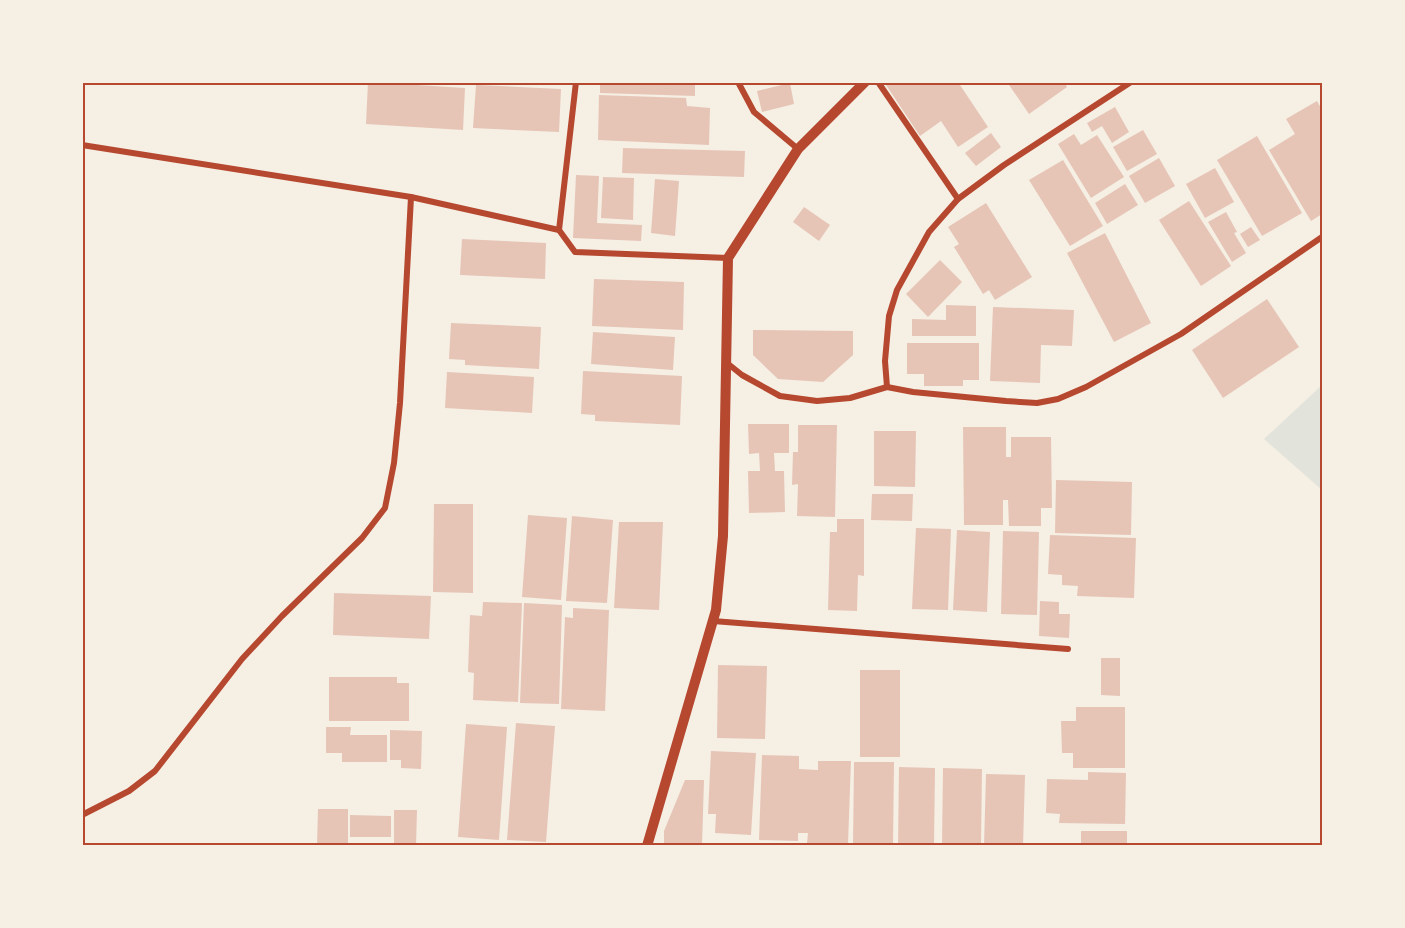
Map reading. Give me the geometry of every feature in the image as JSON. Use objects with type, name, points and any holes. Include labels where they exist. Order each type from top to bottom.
[{"type":"street","points":[[559,230],[576,82]]},
{"type":"street","points":[[738,82],[754,112],[798,149]]},
{"type":"street","points":[[647,846],[716,610],[723,536],[728,258],[798,149],[865,82]]},
{"type":"street","points":[[879,82],[958,199]]},
{"type":"street","points":[[887,387],[886,340],[889,316],[897,290],[929,232],[958,199],[1004,165],[1131,82]]},
{"type":"street","points":[[82,145],[411,197],[559,230],[575,252],[728,258]]},
{"type":"street","points":[[82,815],[129,791],[155,771],[242,659],[282,616],[362,538],[385,508],[394,463],[400,404],[411,197]]},
{"type":"street","points":[[727,363],[742,375],[780,396],[817,401],[850,398],[887,387],[913,392],[1006,401],[1037,403],[1058,399],[1086,387],[1181,334],[1323,237]]},
{"type":"street","points":[[713,621],[1068,649]]},
{"type":"shaded area","points":[[1322,385],[1322,490],[1264,439]]},
{"type":"building","points":[[368,82],[465,88],[463,130],[366,124]]},
{"type":"building","points":[[600,82],[695,82],[695,96],[600,93]]},
{"type":"building","points":[[889,82],[958,82],[988,127],[958,147],[941,121],[920,136],[886,85]]},
{"type":"building","points":[[1007,82],[1064,82],[1067,87],[1029,114]]},
{"type":"building","points":[[790,83],[794,104],[762,112],[757,91]]},
{"type":"building","points":[[476,85],[561,89],[559,132],[473,128]]},
{"type":"building","points":[[599,95],[686,98],[687,106],[710,108],[709,145],[598,140]]},
{"type":"building","points":[[1317,101],[1322,110],[1322,214],[1311,221],[1269,150],[1295,134],[1286,119]]},
{"type":"building","points":[[1115,107],[1129,132],[1112,143],[1102,126],[1092,132],[1087,123]]},
{"type":"building","points":[[1143,130],[1157,154],[1127,171],[1113,147]]},
{"type":"building","points":[[991,133],[1001,147],[976,166],[965,153]]},
{"type":"building","points":[[1074,134],[1081,145],[1097,135],[1124,177],[1091,198],[1058,144]]},
{"type":"building","points":[[1257,136],[1302,213],[1262,236],[1217,160]]},
{"type":"building","points":[[623,148],[745,151],[744,177],[622,173]]},
{"type":"building","points":[[1159,158],[1175,186],[1145,203],[1129,176]]},
{"type":"building","points":[[1063,160],[1103,226],[1070,246],[1029,180]]},
{"type":"building","points":[[1215,168],[1234,202],[1205,218],[1186,184]]},
{"type":"building","points":[[576,175],[599,176],[597,223],[642,225],[641,241],[573,238]]},
{"type":"building","points":[[603,177],[634,178],[633,220],[601,218]]},
{"type":"building","points":[[655,179],[679,181],[675,236],[651,233]]},
{"type":"building","points":[[1125,184],[1138,205],[1107,224],[1095,203]]},
{"type":"building","points":[[1189,201],[1231,266],[1201,286],[1159,220]]},
{"type":"building","points":[[986,203],[1032,277],[995,300],[989,290],[983,294],[954,247],[959,244],[948,227]]},
{"type":"building","points":[[804,207],[830,225],[819,241],[793,222]]},
{"type":"building","points":[[1226,212],[1237,232],[1234,233],[1246,253],[1232,262],[1208,222]]},
{"type":"building","points":[[1251,227],[1260,240],[1248,247],[1240,234]]},
{"type":"building","points":[[1105,233],[1151,323],[1114,342],[1067,253]]},
{"type":"building","points":[[462,239],[546,243],[545,279],[460,275]]},
{"type":"building","points":[[940,260],[962,282],[928,317],[906,294]]},
{"type":"building","points":[[594,279],[684,282],[683,330],[592,326]]},
{"type":"building","points":[[1267,299],[1299,347],[1223,398],[1192,350]]},
{"type":"building","points":[[946,305],[976,306],[976,336],[912,336],[912,319],[946,320]]},
{"type":"building","points":[[993,307],[1074,310],[1072,346],[1041,345],[1040,383],[990,381]]},
{"type":"building","points":[[451,323],[541,327],[539,369],[465,365],[465,360],[449,359]]},
{"type":"building","points":[[753,330],[853,331],[853,355],[823,382],[778,379],[753,355]]},
{"type":"building","points":[[593,332],[675,337],[673,370],[591,364]]},
{"type":"building","points":[[907,343],[979,343],[979,380],[963,380],[963,386],[924,386],[924,374],[907,374]]},
{"type":"building","points":[[583,371],[682,376],[680,425],[595,421],[595,415],[581,414]]},
{"type":"building","points":[[447,372],[534,377],[532,413],[445,408]]},
{"type":"building","points":[[748,424],[789,424],[789,453],[774,453],[775,471],[784,471],[785,512],[749,513],[748,471],[760,471],[759,453],[749,454]]},
{"type":"building","points":[[798,425],[837,425],[835,517],[797,516],[798,484],[792,485],[793,452],[798,452]]},
{"type":"building","points":[[963,427],[1006,427],[1006,457],[1011,457],[1011,437],[1051,437],[1052,508],[1041,508],[1041,526],[1009,526],[1008,500],[1003,500],[1003,525],[964,525]]},
{"type":"building","points":[[874,431],[916,431],[915,487],[874,486]]},
{"type":"building","points":[[1056,480],[1132,482],[1131,535],[1055,533]]},
{"type":"building","points":[[872,494],[913,494],[912,521],[871,520]]},
{"type":"building","points":[[434,504],[473,504],[473,593],[433,592]]},
{"type":"building","points":[[528,515],[567,518],[561,600],[522,597]]},
{"type":"building","points":[[572,516],[613,520],[607,603],[566,601]]},
{"type":"building","points":[[837,519],[864,519],[864,576],[858,575],[857,611],[828,610],[830,532],[837,532]]},
{"type":"building","points":[[619,522],[663,522],[659,610],[614,608]]},
{"type":"building","points":[[916,528],[951,529],[948,610],[912,609]]},
{"type":"building","points":[[957,530],[990,532],[987,612],[953,610]]},
{"type":"building","points":[[1003,531],[1039,532],[1037,615],[1001,614]]},
{"type":"building","points":[[1050,535],[1136,538],[1134,598],[1077,596],[1078,586],[1062,585],[1062,575],[1048,574]]},
{"type":"building","points":[[334,593],[431,596],[429,639],[333,635]]},
{"type":"building","points":[[1040,601],[1059,602],[1059,614],[1070,614],[1069,638],[1039,636]]},
{"type":"building","points":[[483,602],[522,603],[518,702],[473,700],[474,673],[468,672],[470,615],[482,616]]},
{"type":"building","points":[[524,603],[562,605],[559,704],[520,703]]},
{"type":"building","points":[[573,608],[609,610],[605,711],[561,709],[565,617],[573,618]]},
{"type":"building","points":[[1101,658],[1120,658],[1120,696],[1101,695]]},
{"type":"building","points":[[718,665],[767,666],[765,739],[717,738]]},
{"type":"building","points":[[860,670],[900,670],[900,757],[860,757]]},
{"type":"building","points":[[329,677],[397,677],[397,683],[409,683],[409,721],[329,721]]},
{"type":"building","points":[[1076,707],[1125,707],[1125,768],[1073,768],[1073,753],[1062,753],[1061,721],[1076,721]]},
{"type":"building","points":[[516,723],[555,726],[546,842],[507,840]]},
{"type":"building","points":[[466,724],[507,727],[499,840],[458,837]]},
{"type":"building","points":[[326,727],[351,727],[350,735],[387,735],[387,762],[342,762],[342,753],[326,753]]},
{"type":"building","points":[[390,730],[422,731],[421,769],[401,768],[401,760],[390,760]]},
{"type":"building","points":[[711,751],[756,753],[751,835],[715,833],[716,814],[708,814]]},
{"type":"building","points":[[762,755],[799,756],[799,769],[818,770],[818,761],[851,761],[848,844],[807,843],[808,833],[798,833],[798,841],[759,840]]},
{"type":"building","points":[[854,762],[894,762],[893,846],[853,846]]},
{"type":"building","points":[[899,767],[935,768],[934,846],[898,846]]},
{"type":"building","points":[[943,768],[982,769],[981,846],[942,846]]},
{"type":"building","points":[[1088,772],[1126,773],[1125,824],[1059,823],[1060,814],[1046,813],[1047,779],[1088,780]]},
{"type":"building","points":[[986,774],[1025,775],[1023,846],[984,846]]},
{"type":"building","points":[[685,780],[704,780],[702,846],[664,846],[664,831]]},
{"type":"building","points":[[318,809],[348,809],[348,846],[317,846]]},
{"type":"building","points":[[394,810],[417,810],[416,846],[394,846]]},
{"type":"building","points":[[350,815],[391,816],[391,837],[350,837]]},
{"type":"building","points":[[1081,831],[1127,831],[1127,846],[1081,846]]}]
